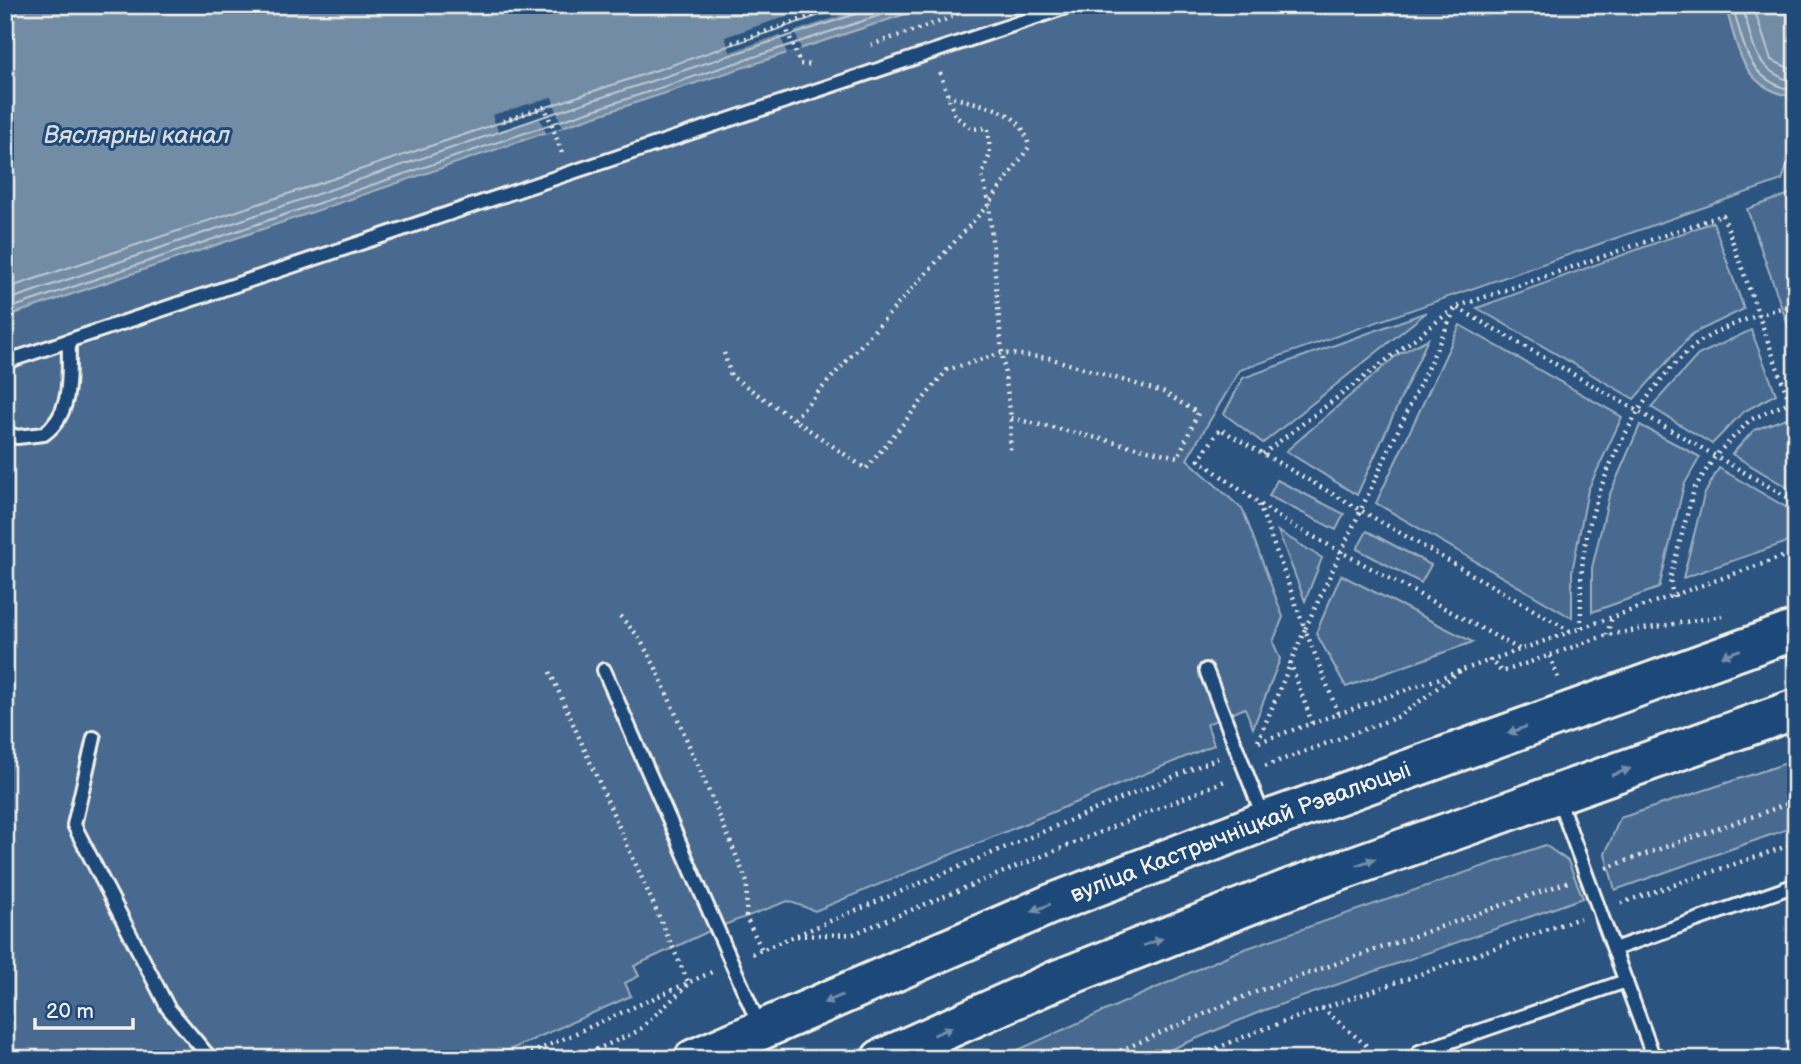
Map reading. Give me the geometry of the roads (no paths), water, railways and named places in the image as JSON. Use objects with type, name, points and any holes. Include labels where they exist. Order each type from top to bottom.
[{"type":"highway","name":"вуліца Кастрычніцкай Рэвалюцыі","points":[[694,1059],[1051,904],[1265,821],[1794,635]]},
{"type":"highway","points":[[881,1059],[1057,980],[1264,899],[1796,709]]},
{"type":"lane","points":[[5,362],[1072,5]]},
{"type":"lane","points":[[5,432],[17,436],[44,435],[63,415],[68,388],[69,341]]},
{"type":"lane","points":[[604,670],[760,1029]]},
{"type":"lane","points":[[1206,670],[1265,821]]},
{"type":"lane","points":[[94,738],[74,825],[168,1008],[211,1059]]},
{"type":"lane","points":[[1557,796],[1652,1053],[1665,1059]]},
{"type":"lane","points":[[1614,949],[1796,885]]},
{"type":"lane","points":[[1421,1059],[1419,1052],[1626,981]]},
{"type":"water","name":"Вяслярны канал","points":[[5,5],[933,5],[562,127],[5,317]]},
{"type":"water","points":[[1725,5],[1796,5],[1796,98],[1777,93],[1753,76],[1739,52]]}]
